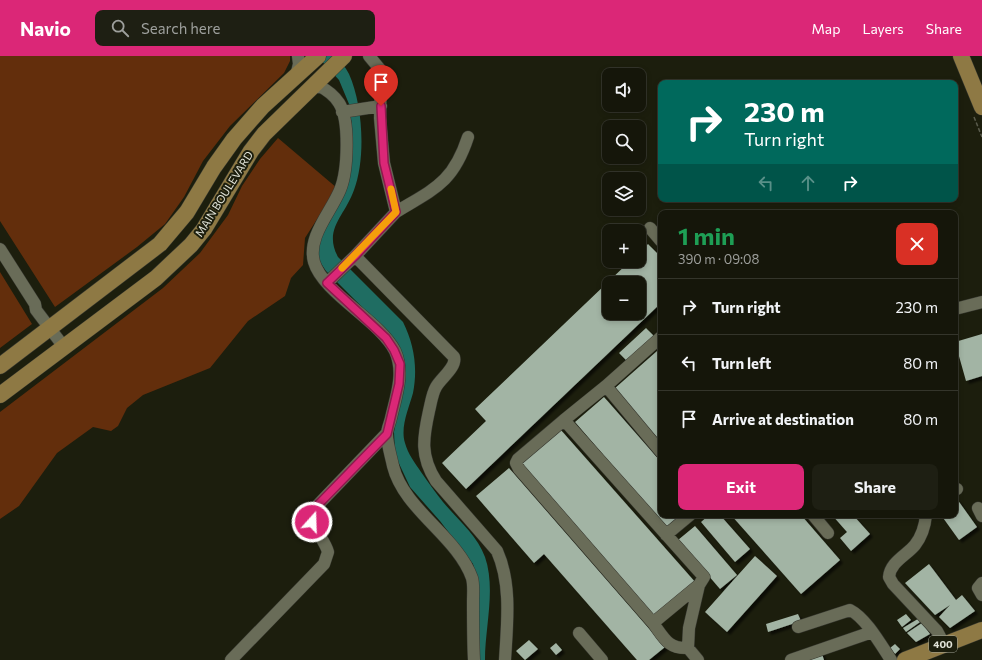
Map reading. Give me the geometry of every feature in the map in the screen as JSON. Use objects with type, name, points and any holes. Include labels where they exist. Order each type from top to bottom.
[{"type":"main road","name":"MAIN BOULEVARD","points":[[0,395],[156,278],[191,245],[217,208],[233,180],[264,134],[344,56]]},
{"type":"main road","points":[[961,56],[982,107]]},
{"type":"main road","name":"MAIN BOULEVARD","points":[[0,366],[49,325],[160,244],[188,212],[214,167],[234,139],[263,106],[296,76],[308,59]]},
{"type":"main road","points":[[214,167],[233,180]]},
{"type":"main road","name":"400","points":[[905,660],[982,630]]},
{"type":"street","points":[[368,56],[379,68],[381,75],[384,163],[395,207]]},
{"type":"street","points":[[309,89],[319,86],[328,91],[345,112],[345,174],[340,189],[319,229],[312,250],[314,263],[329,281],[386,338],[394,350],[400,364],[399,384],[387,434],[394,468],[409,496],[457,552],[467,566],[472,580],[474,660]]},
{"type":"street","points":[[345,112],[381,106]]},
{"type":"street","points":[[329,281],[351,260],[395,207],[446,180],[461,157],[468,137]]},
{"type":"street","points":[[650,228],[658,237]]},
{"type":"street","points":[[0,249],[64,347]]},
{"type":"street","points":[[351,260],[451,351],[454,357],[454,364],[437,385],[432,396],[425,430],[425,456],[428,468],[436,481],[497,551],[502,561],[507,609],[505,660]]},
{"type":"street","points":[[958,308],[982,302]]},
{"type":"street","points":[[658,340],[606,386],[518,459],[516,463],[519,469],[668,642],[676,648],[688,648]]},
{"type":"street","points":[[606,386],[658,448]]},
{"type":"street","points":[[564,420],[704,577],[699,586],[689,628],[688,648],[698,660]]},
{"type":"street","points":[[231,660],[324,564],[328,552],[312,522],[311,516],[314,509],[387,434]]},
{"type":"street","points":[[666,535],[686,518]]},
{"type":"street","points":[[816,518],[828,533]]},
{"type":"street","points":[[926,518],[924,531],[914,545],[891,568],[889,577],[893,584],[937,631],[944,644]]},
{"type":"street","points":[[982,583],[978,588],[982,595]]},
{"type":"street","points":[[652,623],[699,586]]},
{"type":"street","points":[[798,627],[850,610],[855,613],[872,632],[891,660]]},
{"type":"street","points":[[791,660],[872,632]]},
{"type":"street","points":[[579,633],[602,660]]},
{"type":"shaded area","points":[[0,56],[290,56],[290,61],[284,73],[230,126],[203,161],[184,197],[165,224],[137,247],[55,307],[0,221]]},
{"type":"shaded area","points":[[278,138],[337,188],[305,238],[303,265],[291,278],[285,296],[248,321],[210,368],[143,395],[127,408],[118,426],[111,431],[93,427],[57,453],[19,506],[0,519],[0,412],[163,288],[200,253],[228,215],[242,186],[260,159]]},
{"type":"shaded area","points":[[0,272],[32,324],[0,348]]},
{"type":"water","points":[[317,56],[337,56],[345,67],[354,87],[360,116],[361,147],[358,177],[350,199],[334,230],[334,247],[338,257],[403,322],[407,330],[414,356],[415,374],[413,393],[404,424],[405,443],[414,462],[443,502],[467,528],[482,549],[485,557],[490,582],[490,595],[485,660],[477,660],[478,585],[473,564],[440,521],[410,487],[395,455],[394,432],[399,399],[394,339],[326,271],[320,262],[317,251],[321,234],[350,170],[352,127],[349,104],[339,80]]},
{"type":"building","points":[[648,244],[658,254],[658,306],[646,317],[646,276],[614,276],[623,268],[646,268],[646,246]]},
{"type":"building","points":[[602,288],[602,320],[643,320],[466,489],[442,463],[486,421],[475,409]]},
{"type":"building","points":[[646,328],[656,338],[629,363],[619,353]]},
{"type":"building","points":[[982,334],[982,376],[966,381],[958,353],[958,341]]},
{"type":"building","points":[[657,351],[658,439],[614,389]]},
{"type":"building","points":[[604,397],[658,459],[658,518],[680,518],[667,529],[575,422]]},
{"type":"building","points":[[560,429],[696,583],[655,619],[519,466]]},
{"type":"building","points":[[509,468],[665,647],[649,660],[637,660],[544,554],[534,563],[476,496]]},
{"type":"building","points":[[958,500],[977,527],[959,540],[943,518],[958,518]]},
{"type":"building","points":[[706,518],[723,518],[750,549],[735,562],[701,522]]},
{"type":"building","points":[[734,518],[804,518],[840,560],[801,594]]},
{"type":"building","points":[[835,518],[856,518],[870,534],[851,551],[840,538],[847,532]]},
{"type":"building","points":[[695,526],[737,575],[720,589],[678,540]]},
{"type":"building","points":[[755,556],[777,576],[727,632],[705,612]]},
{"type":"building","points":[[929,564],[956,600],[962,595],[975,611],[950,628],[939,617],[950,605],[935,615],[905,583]]},
{"type":"building","points":[[798,614],[801,621],[768,632],[766,624]]},
{"type":"building","points":[[906,614],[911,620],[902,627],[897,620]]},
{"type":"building","points":[[921,617],[923,620],[906,632],[903,628]]},
{"type":"building","points":[[922,623],[930,634],[916,642],[907,633]]},
{"type":"building","points":[[529,640],[538,649],[525,660],[516,651]]},
{"type":"building","points":[[556,643],[562,650],[556,655],[550,648]]},
{"type":"building","points":[[895,644],[900,649],[895,654],[890,648]]},
{"type":"building","points":[[821,651],[824,660],[805,660]]},
{"type":"slow traffic","points":[[342,268],[396,212],[391,189]]},
{"type":"route","points":[[312,522],[311,516],[314,509],[387,434],[399,384],[400,364],[394,350],[386,338],[327,283],[355,256],[396,212],[384,163],[380,118],[381,106]]}]
